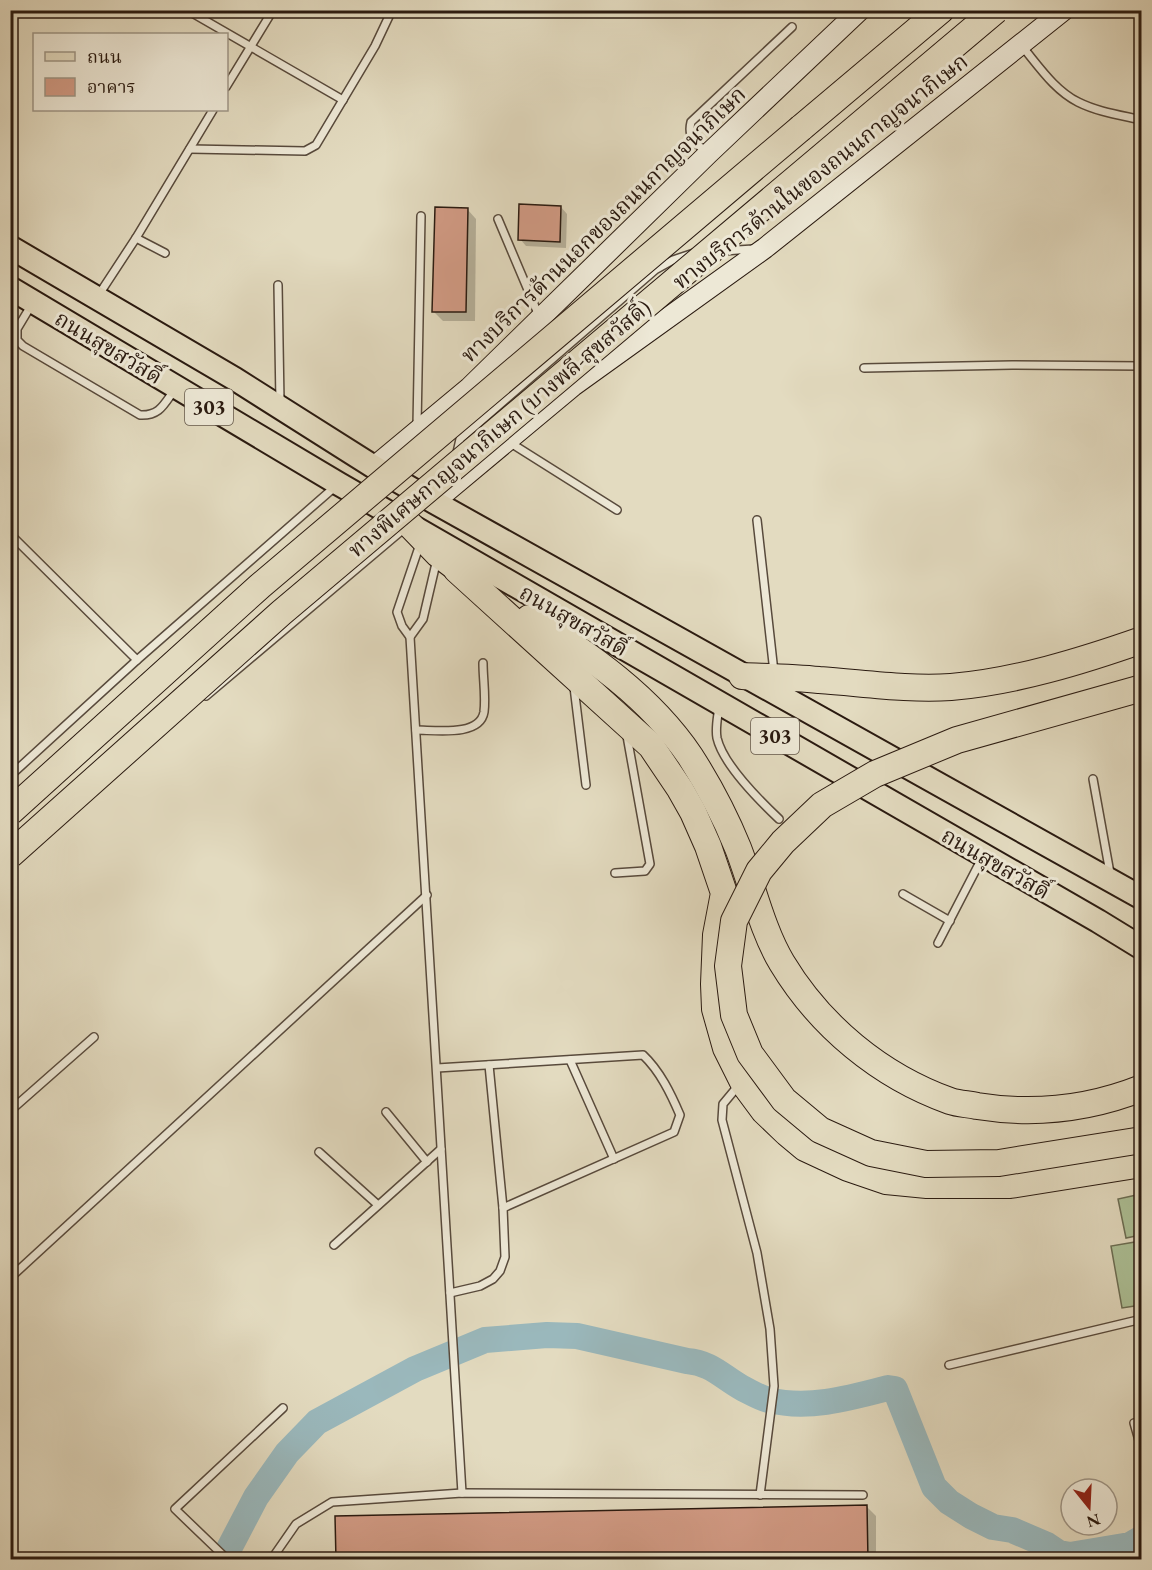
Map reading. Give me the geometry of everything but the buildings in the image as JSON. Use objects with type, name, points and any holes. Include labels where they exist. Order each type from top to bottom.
[{"type":"highway","points":[[911,36],[931,10]]},
{"type":"highway","name":"ทางพิเศษกาญจนาภิเษก (บางพลี-สุขสวัสดิ์)","points":[[10,812],[260,586],[941,10]]},
{"type":"highway","name":"ทางพิเศษกาญจนาภิเษก (บางพลี-สุขสวัสดิ์)","points":[[10,855],[281,613],[996,10]]},
{"type":"highway","points":[[431,546],[651,746],[680,789],[693,812],[724,893],[716,935],[715,1008],[726,1048],[742,1081],[764,1111],[805,1148],[848,1168],[886,1181],[927,1185],[1010,1185],[1142,1164]]},
{"type":"highway","points":[[431,546],[586,655],[646,704],[689,755],[716,801],[737,847],[781,961],[813,1006],[862,1053],[898,1078],[952,1101],[993,1108],[1035,1111],[1075,1107],[1113,1100],[1142,1088]]},
{"type":"highway","points":[[742,676],[887,686],[951,687],[1018,676],[1142,640]]},
{"type":"highway","points":[[1142,688],[957,740],[875,774],[822,805],[783,842],[759,872],[734,921],[728,966],[734,1015],[750,1054],[784,1100],[820,1130],[872,1153],[926,1164],[999,1163],[1142,1140]]},
{"type":"main road","name":"ทางบริการด้านนอกของถนนกาญจนาภิเษก","points":[[374,467],[469,388],[708,154],[860,10]]},
{"type":"main road","name":"ทางบริการด้านในของถนนกาญจนาภิเษก","points":[[434,502],[573,386],[765,248],[1064,10]]},
{"type":"main road","name":"ถนนสุขสวัสดิ์","points":[[10,247],[280,407],[434,502],[1142,898]]},
{"type":"main road","name":"ถนนสุขสวัสดิ์","points":[[10,288],[339,484],[431,546],[719,704],[1142,948]]},
{"type":"main road","points":[[431,546],[434,502]]},
{"type":"lane","points":[[187,10],[226,33]]},
{"type":"lane","points":[[228,84],[273,10]]},
{"type":"lane","points":[[190,149],[305,151],[316,145],[375,46],[392,10]]},
{"type":"lane","points":[[708,154],[693,142],[689,131],[692,122],[792,27]]},
{"type":"lane","points":[[228,34],[343,100]]},
{"type":"lane","points":[[1021,45],[1053,83],[1076,101],[1102,112],[1142,120]]},
{"type":"lane","points":[[97,298],[212,111]]},
{"type":"lane","points":[[417,432],[421,216]]},
{"type":"lane","points":[[498,219],[540,319]]},
{"type":"lane","points":[[136,238],[165,253]]},
{"type":"lane","points":[[464,477],[456,457],[460,439],[655,270],[690,253],[765,248]]},
{"type":"lane","points":[[278,285],[280,407]]},
{"type":"lane","points":[[33,301],[17,329],[17,340],[33,352],[140,415],[158,412],[177,387]]},
{"type":"lane","points":[[864,368],[1012,365],[1142,366]]},
{"type":"lane","points":[[507,441],[617,510]]},
{"type":"lane","points":[[10,776],[137,660],[339,484]]},
{"type":"lane","points":[[757,520],[774,677]]},
{"type":"lane","points":[[10,534],[137,660]]},
{"type":"lane","points":[[410,637],[423,619],[431,546]]},
{"type":"lane","points":[[431,546],[397,612],[402,626],[410,637],[462,1493]]},
{"type":"lane","points":[[199,703],[431,546]]},
{"type":"lane","points":[[416,730],[459,731],[481,720],[484,710],[483,663]]},
{"type":"lane","points":[[573,674],[586,785]]},
{"type":"lane","points":[[719,704],[716,736],[720,746],[753,794],[779,819]]},
{"type":"lane","points":[[615,873],[645,871],[650,864],[625,722]]},
{"type":"lane","points":[[1093,779],[1112,882]]},
{"type":"lane","points":[[10,864],[71,812]]},
{"type":"lane","points":[[938,943],[983,855]]},
{"type":"lane","points":[[903,894],[950,921]]},
{"type":"lane","points":[[10,1278],[427,895]]},
{"type":"lane","points":[[10,1111],[94,1037]]},
{"type":"lane","points":[[437,1068],[643,1056],[657,1071],[675,1103],[680,1115],[674,1132],[503,1208]]},
{"type":"lane","points":[[570,1060],[614,1159]]},
{"type":"lane","points":[[450,1293],[480,1286],[493,1279],[501,1271],[505,1257],[503,1208],[489,1065]]},
{"type":"lane","points":[[742,1081],[723,1104],[722,1120],[759,1264],[770,1329],[773,1397],[760,1495]]},
{"type":"lane","points":[[386,1112],[427,1162]]},
{"type":"lane","points":[[333,1245],[441,1149]]},
{"type":"lane","points":[[319,1152],[378,1205]]},
{"type":"lane","points":[[949,1365],[1142,1319]]},
{"type":"lane","points":[[228,1560],[176,1509],[283,1408]]},
{"type":"lane","points":[[1142,1421],[1134,1423],[1142,1451]]},
{"type":"lane","points":[[271,1560],[296,1524],[332,1502],[462,1493],[863,1496]]},
{"type":"green space","points":[[1141,1194],[1141,1235],[1126,1238],[1118,1199]]},
{"type":"green space","points":[[1141,1241],[1141,1305],[1122,1308],[1111,1246]]},
{"type":"waterway","points":[[223,1560],[256,1497],[287,1453],[317,1422],[415,1369],[485,1340],[547,1335],[577,1336],[696,1362],[759,1397],[784,1403],[829,1402],[888,1388],[895,1389],[934,1487],[949,1502],[971,1516],[993,1527],[1012,1530],[1047,1545],[1059,1553],[1070,1555],[1130,1545],[1142,1538]]}]
